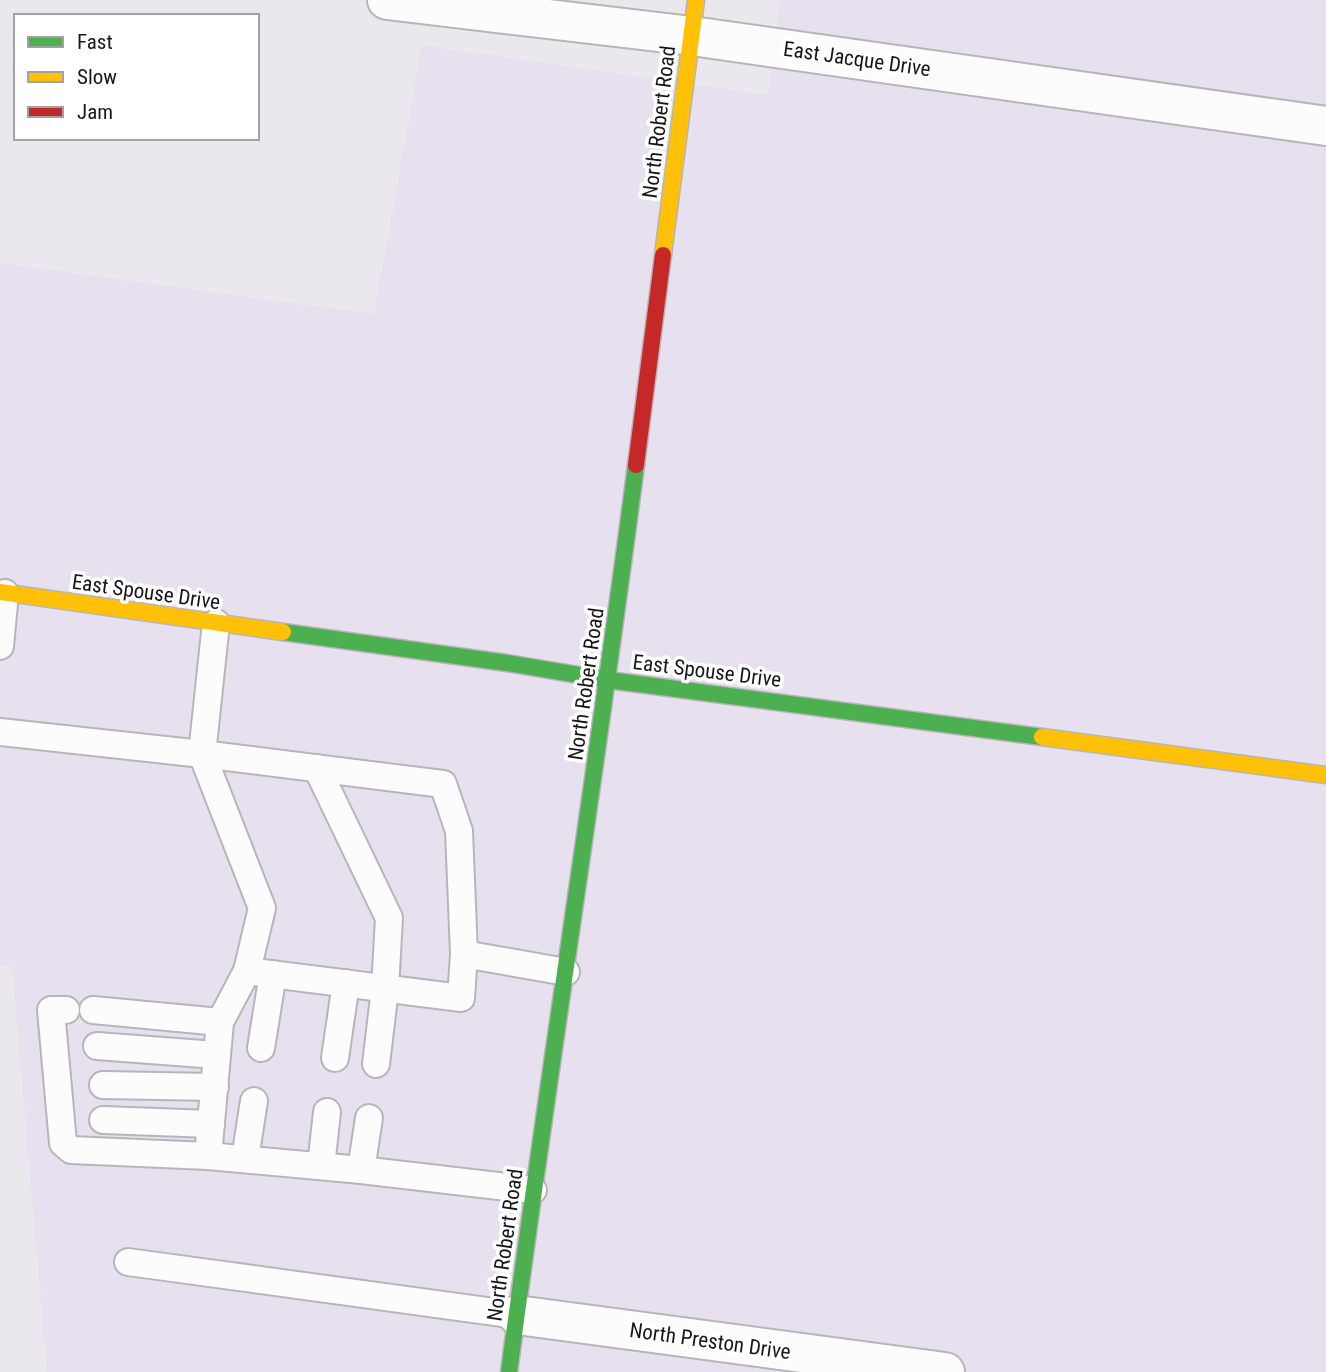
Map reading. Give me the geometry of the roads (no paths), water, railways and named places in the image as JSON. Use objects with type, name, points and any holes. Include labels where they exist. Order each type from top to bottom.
[{"type":"main road","name":"North Robert Road","points":[[509,1372],[608,680],[694,18]]},
{"type":"main road","name":"East Spouse Drive","points":[[3,593],[507,663],[608,680],[1326,775]]},
{"type":"street","name":"East Jacque Drive","points":[[387,0],[694,18],[1326,126]]},
{"type":"street","name":"North Preston Drive","points":[[517,1315],[945,1372]]},
{"type":"lane","points":[[0,646],[3,593]]},
{"type":"lane","points":[[215,622],[202,754],[262,908],[261,1048]]},
{"type":"lane","points":[[0,732],[443,784],[458,831],[464,954],[461,999],[260,973]]},
{"type":"lane","points":[[317,768],[389,918],[385,989],[376,1064]]},
{"type":"lane","points":[[464,954],[566,972]]},
{"type":"lane","points":[[208,1156],[220,1022],[260,973]]},
{"type":"lane","points":[[335,1058],[346,983]]},
{"type":"lane","points":[[66,1010],[51,1010],[74,1044],[65,1086],[67,1122],[63,1143],[71,1150],[245,1159],[533,1190]]},
{"type":"lane","points":[[93,1010],[220,1022]]},
{"type":"lane","points":[[74,1044],[216,1055]]},
{"type":"lane","points":[[103,1085],[215,1087]]},
{"type":"lane","points":[[245,1159],[254,1101]]},
{"type":"lane","points":[[321,1166],[327,1112]]},
{"type":"lane","points":[[361,1170],[369,1118]]},
{"type":"lane","points":[[103,1120],[211,1124]]},
{"type":"lane","points":[[128,1262],[517,1315]]}]
